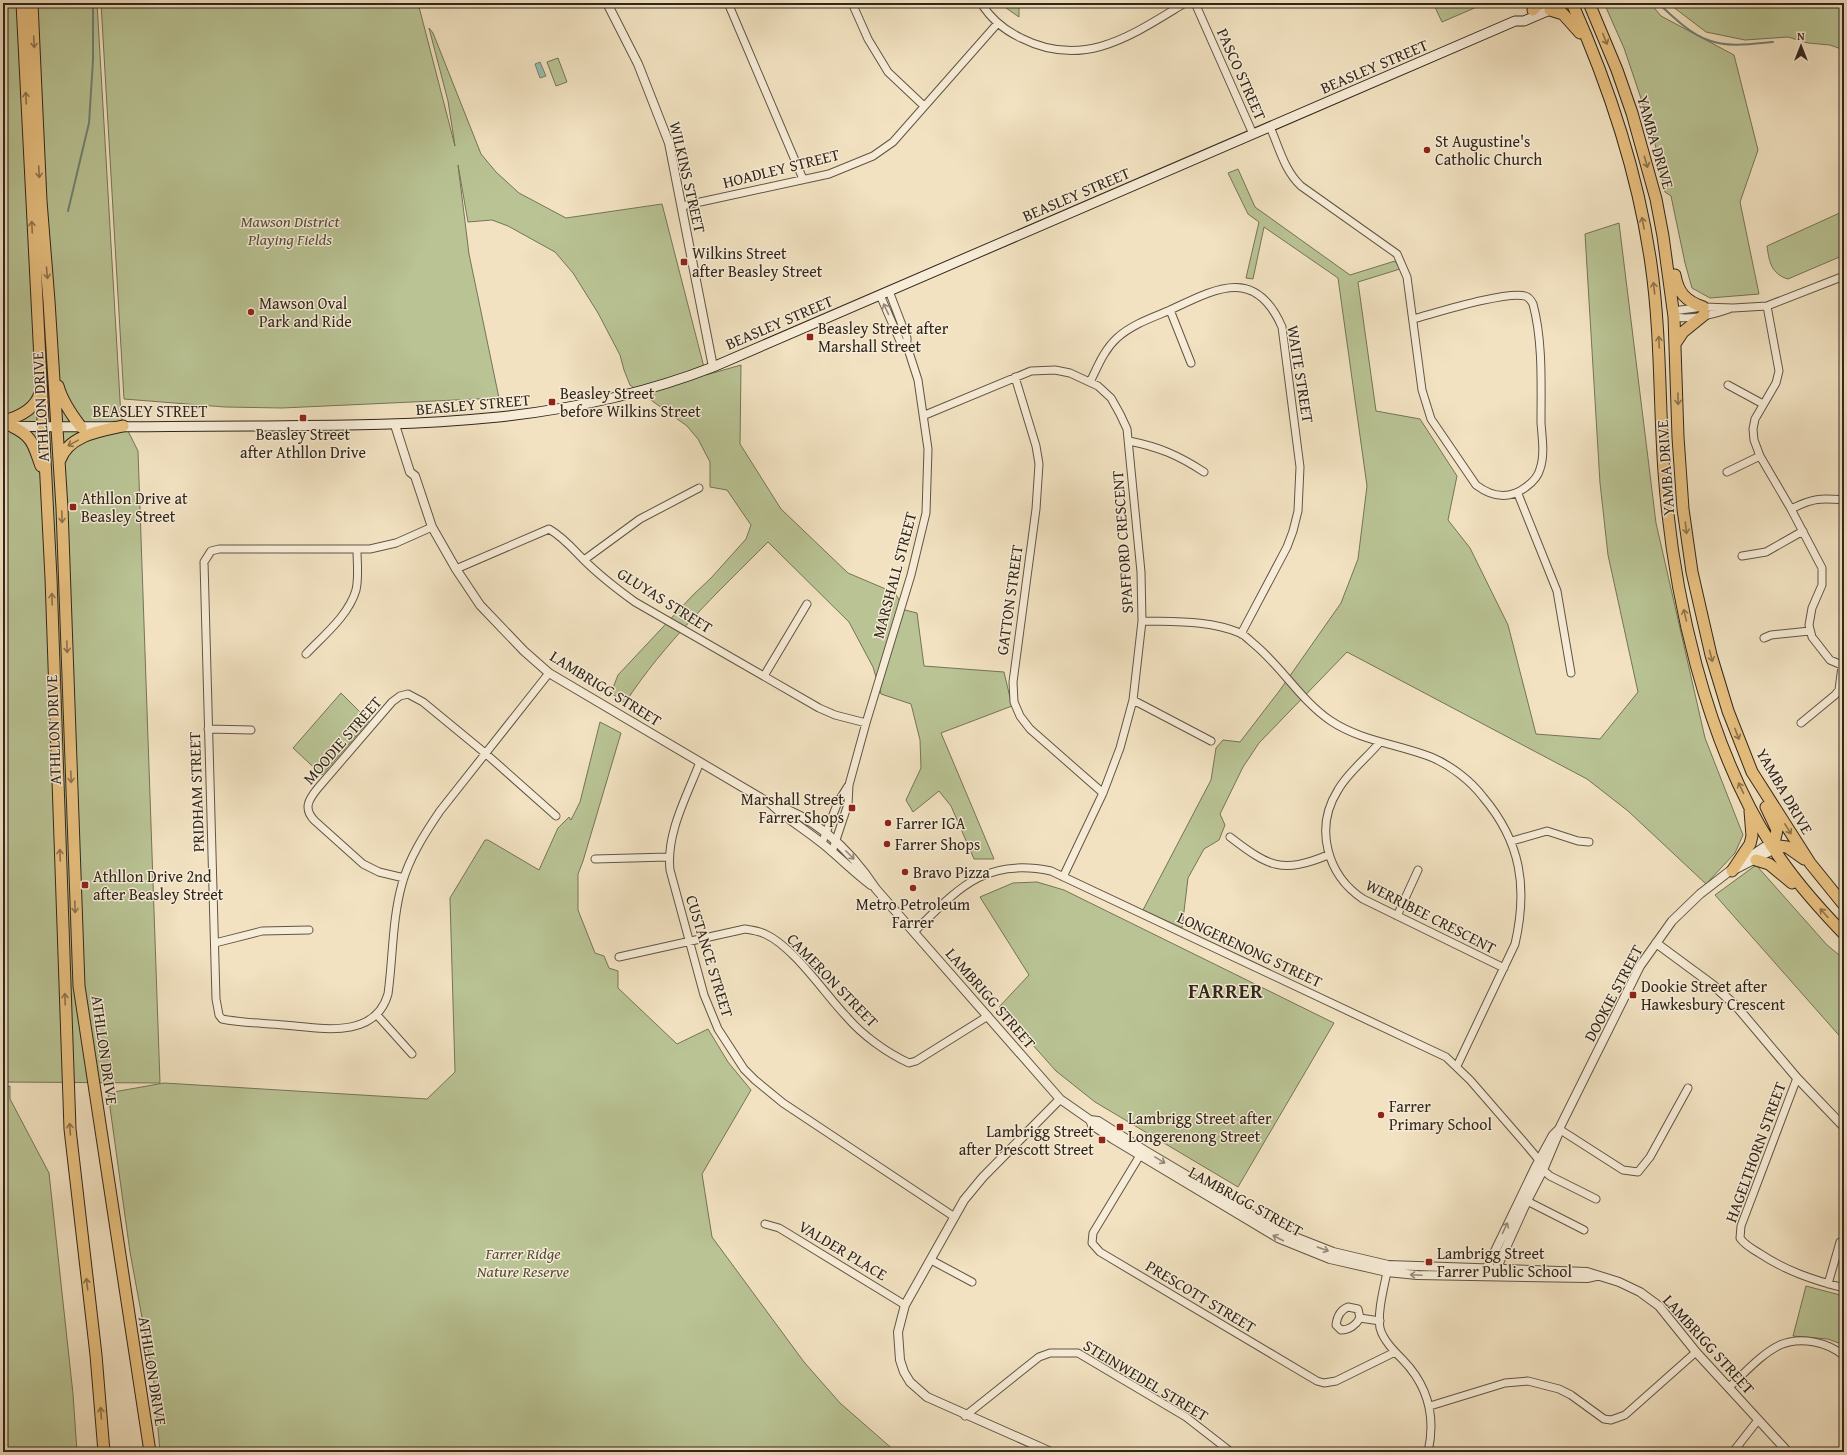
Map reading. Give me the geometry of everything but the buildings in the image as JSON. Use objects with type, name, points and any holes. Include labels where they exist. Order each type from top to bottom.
[{"type":"main road","name":"ATHLLON DRIVE","points":[[22,3],[51,593],[70,1129],[96,1355],[104,1452]]},
{"type":"main road","name":"ATHLLON DRIVE","points":[[32,3],[41,201],[54,368],[59,461],[79,986],[150,1452]]},
{"type":"main road","name":"BEASLEY STREET","points":[[6,425],[81,427],[398,425],[505,418],[560,410],[657,388],[713,367],[1515,21],[1521,15],[1536,7],[1566,3]]},
{"type":"main road","points":[[1572,3],[1591,48]]},
{"type":"main road","name":"YAMBA DRIVE","points":[[1589,3],[1617,70],[1632,113],[1656,199],[1667,256],[1675,344],[1681,491],[1692,572],[1714,667],[1748,764],[1810,864],[1844,905]]},
{"type":"main road","points":[[1550,6],[1563,14],[1575,26],[1591,48]]},
{"type":"main road","name":"BEASLEY STREET","points":[[1515,21],[1524,21],[1550,6]]},
{"type":"main road","name":"YAMBA DRIVE","points":[[1591,48],[1614,111],[1630,162],[1651,262],[1658,316],[1664,471],[1673,550],[1684,612],[1698,667],[1718,734],[1750,807],[1773,846],[1805,891],[1844,934]]},
{"type":"main road","points":[[1667,256],[1674,270],[1680,293],[1703,311],[1683,332],[1675,344]]},
{"type":"main road","points":[[1658,316],[1673,314]]},
{"type":"main road","points":[[54,368],[60,395],[81,427]]},
{"type":"main road","points":[[6,425],[29,410],[38,401],[41,393]]},
{"type":"main road","points":[[6,425],[24,432],[34,443],[46,478]]},
{"type":"main road","points":[[59,461],[62,452],[71,443],[96,432],[123,426]]},
{"type":"main road","points":[[1748,764],[1754,786],[1776,824],[1777,830],[1773,846],[1786,847],[1810,864]]},
{"type":"main road","points":[[1732,871],[1750,844],[1752,836],[1750,807]]},
{"type":"main road","points":[[1756,860],[1769,864],[1794,885],[1805,891]]},
{"type":"street","name":"WILKINS STREET","points":[[607,3],[638,64],[657,109],[669,143],[713,367]]},
{"type":"street","points":[[728,3],[803,179]]},
{"type":"street","points":[[852,3],[868,40],[881,62],[888,72],[924,106]]},
{"type":"street","points":[[981,3],[997,24],[1038,46],[1059,51],[1105,46],[1127,37],[1185,3]]},
{"type":"street","name":"PASCO STREET","points":[[1195,3],[1253,134]]},
{"type":"street","name":"HOADLEY STREET","points":[[682,206],[829,174],[873,156],[893,142],[997,24]]},
{"type":"street","points":[[1844,126],[1844,157]]},
{"type":"street","points":[[1270,127],[1286,167],[1297,182],[1397,254],[1407,277],[1422,390],[1431,419],[1476,485],[1486,493],[1508,496],[1518,494],[1534,481],[1542,462],[1540,367],[1533,304],[1530,298],[1525,296],[1503,297],[1413,319]]},
{"type":"street","points":[[1673,314],[1683,318],[1703,311],[1770,305],[1843,274]]},
{"type":"street","name":"WAITE STREET","points":[[1090,382],[1101,358],[1118,337],[1130,328],[1215,290],[1243,288],[1256,292],[1266,300],[1276,313],[1282,327],[1300,467],[1298,511],[1287,547],[1241,634]]},
{"type":"street","name":"MARSHALL STREET","points":[[832,852],[848,804],[849,784],[919,547],[926,513],[928,449],[925,416],[918,380],[907,346],[907,338],[889,291]]},
{"type":"street","name":"MARSHALL STREET","points":[[880,295],[900,341],[907,346]]},
{"type":"street","points":[[1770,305],[1779,371],[1776,383],[1762,404],[1755,419],[1753,429],[1754,440],[1760,456],[1791,509],[1822,568],[1822,585],[1812,608],[1809,624],[1812,637],[1830,660],[1843,666],[1839,690],[1835,695],[1801,722]]},
{"type":"street","points":[[1170,310],[1191,363]]},
{"type":"street","name":"SPAFFORD CRESCENT","points":[[925,416],[1031,371],[1049,370],[1070,373],[1090,382],[1111,398],[1120,414],[1129,441],[1141,572],[1142,621],[1133,700],[1120,748],[1104,793],[1063,877]]},
{"type":"street","name":"GATTON STREET","points":[[1015,377],[1036,446],[1039,464],[1036,509],[1014,665],[1014,702],[1020,716],[1030,728],[1104,793]]},
{"type":"street","points":[[1728,385],[1762,404]]},
{"type":"street","name":"LAMBRIGG STREET","points":[[398,425],[410,472],[415,476],[432,527],[456,569],[480,605],[500,626],[549,673],[771,804],[785,817],[822,843],[856,874],[876,888]]},
{"type":"street","points":[[1129,441],[1155,446],[1178,456],[1204,472]]},
{"type":"street","points":[[1727,472],[1760,456]]},
{"type":"street","points":[[584,560],[640,519],[699,488]]},
{"type":"street","points":[[1518,494],[1557,591],[1571,673]]},
{"type":"street","points":[[1791,509],[1816,499],[1823,498],[1844,500]]},
{"type":"street","name":"PRIDHAM STREET","points":[[377,1015],[365,1022],[341,1029],[222,1019],[217,1007],[203,574],[204,562],[211,551],[219,549],[357,550],[382,547],[395,544],[432,527]]},
{"type":"street","name":"GLUYAS STREET","points":[[456,569],[549,529],[559,534],[584,560],[615,588],[635,602],[819,708],[835,715],[866,723]]},
{"type":"street","points":[[1742,556],[1766,552],[1803,531]]},
{"type":"street","points":[[306,654],[346,611],[353,599],[358,580],[357,550]]},
{"type":"street","points":[[764,676],[807,604]]},
{"type":"street","points":[[1142,621],[1209,624],[1241,634],[1262,650],[1306,699],[1331,721],[1380,742],[1431,757],[1463,777],[1476,788],[1503,822],[1512,841],[1518,865],[1521,902],[1519,926],[1515,944],[1457,1066]]},
{"type":"street","points":[[1764,638],[1771,635],[1810,631]]},
{"type":"street","points":[[412,1054],[377,1015],[385,1006],[388,994],[395,928],[404,878],[428,828],[457,788],[549,673]]},
{"type":"street","name":"MOODIE STREET","points":[[404,878],[379,872],[363,864],[310,816],[307,808],[309,799],[392,702],[400,696],[408,694],[423,702],[485,753],[556,816]]},
{"type":"street","points":[[1133,700],[1211,741]]},
{"type":"street","points":[[208,729],[251,730]]},
{"type":"street","name":"WERRIBEE CRESCENT","points":[[1380,742],[1338,789],[1331,803],[1325,830],[1328,855],[1338,875],[1354,894],[1504,968]]},
{"type":"street","name":"CUSTANCE STREET","points":[[700,762],[676,824],[668,857],[670,870],[704,995],[718,1028],[731,1051],[755,1080],[783,1103],[953,1216]]},
{"type":"street","name":"MARSHALL STREET","points":[[822,843],[838,802],[849,784]]},
{"type":"street","name":"LAMBRIGG STREET","points":[[771,804],[789,809],[826,834],[861,865],[876,888],[1060,1099],[1090,1120],[1092,1125],[1142,1153],[1278,1238],[1330,1259],[1387,1269],[1485,1273],[1587,1272],[1619,1282],[1640,1292],[1659,1306],[1696,1352],[1788,1452]]},
{"type":"street","points":[[1512,841],[1547,831],[1578,841],[1589,842]]},
{"type":"street","points":[[1230,837],[1262,859],[1282,866],[1306,864],[1328,855]]},
{"type":"street","name":"DOOKIE STREET","points":[[1732,871],[1756,860],[1773,846]]},
{"type":"street","name":"DOOKIE STREET","points":[[1485,1273],[1539,1160],[1553,1135],[1559,1129],[1640,966],[1656,943],[1685,907],[1746,859],[1764,847],[1773,846]]},
{"type":"street","points":[[595,859],[668,857]]},
{"type":"street","name":"LONGERENONG STREET","points":[[914,932],[956,890],[974,879],[992,872],[1021,867],[1051,871],[1446,1057],[1457,1066],[1539,1160],[1543,1170]]},
{"type":"street","points":[[1397,916],[1418,870]]},
{"type":"street","name":"CAMERON STREET","points":[[619,957],[745,929],[766,934],[778,942],[795,958],[847,1018],[877,1043],[909,1063],[916,1061],[988,1016]]},
{"type":"street","points":[[215,943],[262,930],[309,930]]},
{"type":"street","points":[[1656,943],[1713,985],[1737,1007],[1797,1078],[1844,1126]]},
{"type":"street","name":"HAGELTHORN STREET","points":[[1797,1078],[1741,1226],[1740,1238],[1742,1241],[1775,1264],[1806,1277],[1844,1288]]},
{"type":"street","points":[[1559,1129],[1623,1170],[1638,1172],[1650,1157],[1688,1088]]},
{"type":"street","points":[[1051,1452],[965,1416],[927,1397],[910,1382],[904,1372],[898,1347],[898,1332],[905,1305],[931,1260],[953,1216],[983,1177],[1060,1099]]},
{"type":"street","name":"DOOKIE STREET","points":[[1494,1273],[1526,1201],[1543,1170],[1558,1137],[1559,1129]]},
{"type":"street","name":"PRESCOTT STREET","points":[[1142,1153],[1093,1233],[1092,1244],[1100,1252],[1317,1381],[1324,1383],[1336,1381],[1395,1352]]},
{"type":"street","points":[[1543,1170],[1550,1176],[1596,1198]]},
{"type":"street","points":[[1526,1201],[1584,1230]]},
{"type":"street","name":"VALDER PLACE","points":[[765,1224],[779,1228],[905,1305]]},
{"type":"street","points":[[1828,1284],[1840,1242]]},
{"type":"street","points":[[931,1260],[972,1282]]},
{"type":"street","points":[[1387,1269],[1380,1321],[1384,1338],[1418,1380],[1430,1406],[1432,1427],[1428,1452]]},
{"type":"street","points":[[1360,1318],[1380,1321]]},
{"type":"street","points":[[1729,1387],[1768,1353],[1788,1343],[1821,1343],[1837,1349],[1844,1356]]},
{"type":"street","points":[[1430,1406],[1505,1383],[1528,1381],[1559,1389],[1571,1395],[1598,1415],[1611,1420],[1625,1415],[1696,1352]]},
{"type":"street","name":"STEINWEDEL STREET","points":[[965,1416],[1039,1357],[1050,1353],[1078,1353],[1186,1417],[1231,1452]]},
{"type":"street","points":[[1733,1452],[1758,1420]]},
{"type":"green space","points":[[3,3],[97,3],[121,417],[138,451],[160,1083],[3,1082]]},
{"type":"green space","name":"Mawson District Playing Fields","points":[[101,3],[418,3],[455,146],[448,101],[429,28],[433,33],[481,154],[496,172],[519,193],[566,218],[662,204],[706,375],[741,365],[740,444],[781,509],[848,573],[895,593],[905,610],[917,613],[924,666],[1004,672],[1012,706],[941,733],[994,859],[974,859],[951,806],[939,791],[913,812],[906,800],[921,768],[920,740],[911,704],[881,694],[873,667],[849,622],[768,542],[674,639],[640,681],[625,703],[611,693],[618,675],[693,595],[711,578],[746,539],[751,525],[727,490],[710,487],[710,462],[698,439],[687,426],[630,385],[620,355],[598,313],[573,273],[555,252],[508,226],[492,220],[468,222],[458,165],[469,254],[499,398],[282,408],[225,407],[124,399]]},
{"type":"green space","points":[[999,3],[1019,3],[1019,17]]},
{"type":"green space","points":[[1433,3],[1486,3],[1442,22]]},
{"type":"green space","points":[[1604,3],[1650,3],[1661,16],[1734,55],[1758,150],[1740,202],[1759,294],[1710,298],[1692,288],[1685,263],[1671,196],[1665,192],[1653,134],[1624,48]]},
{"type":"green space","points":[[1668,3],[1844,3],[1844,50],[1830,45],[1808,43],[1788,37],[1745,40],[1706,32]]},
{"type":"green space","points":[[558,58],[567,82],[556,86],[547,62]]},
{"type":"green space","points":[[1238,169],[1255,207],[1350,275],[1395,261],[1400,269],[1358,282],[1376,411],[1420,419],[1457,476],[1448,520],[1470,548],[1508,625],[1536,734],[1600,739],[1638,692],[1608,555],[1600,483],[1585,234],[1619,223],[1656,523],[1705,738],[1743,835],[1735,853],[1706,884],[1628,811],[1587,779],[1347,652],[1259,743],[1243,767],[1220,814],[1225,825],[1219,840],[1204,849],[1188,878],[1182,928],[1143,910],[1211,780],[1216,748],[1223,740],[1240,742],[1280,690],[1341,603],[1358,559],[1367,486],[1338,278],[1264,227],[1253,279],[1246,278],[1259,222],[1248,214],[1228,173]]},
{"type":"green space","points":[[1844,211],[1844,255],[1788,279],[1782,277],[1774,270],[1770,262],[1767,246]]},
{"type":"green space","points":[[341,693],[369,721],[322,775],[293,748]]},
{"type":"green space","name":"Farrer Ridge Nature Reserve","points":[[600,722],[621,733],[578,874],[578,910],[595,953],[604,956],[609,968],[618,971],[618,988],[677,1044],[708,1029],[728,1062],[751,1090],[702,1174],[712,1237],[804,1362],[840,1403],[896,1452],[160,1452],[154,1383],[130,1252],[108,1093],[164,1083],[427,1099],[455,1072],[450,898],[485,840],[488,840],[539,870],[558,828],[569,817],[571,820],[580,802]]},
{"type":"green space","points":[[1756,865],[1827,945],[1844,959],[1844,1041],[1715,895]]},
{"type":"green space","points":[[1037,882],[1064,890],[1334,1023],[1238,1187],[1095,1102],[1056,1071],[999,1007],[1029,975],[980,897],[1013,883]]},
{"type":"green space","points":[[10,1086],[10,1099],[49,1173],[73,1394],[77,1452],[3,1452],[3,1088]]},
{"type":"green space","points":[[1806,1286],[1844,1296],[1844,1345],[1828,1339],[1793,1336]]},
{"type":"water","points":[[540,62],[546,76],[540,78],[535,64]]},
{"type":"waterway","points":[[68,211],[89,123],[93,60],[93,3]]},
{"type":"waterway","points":[[1658,3],[1688,29],[1708,40],[1732,45],[1773,42]]},
{"type":"place","name":"St Augustine's Catholic Church","points":[[1427,150]]},
{"type":"place","name":"Wilkins Street after Beasley Street","points":[[684,262]]},
{"type":"place","name":"Mawson Oval Park and Ride","points":[[251,312]]},
{"type":"place","name":"Beasley Street after Marshall Street","points":[[810,337]]},
{"type":"place","name":"Beasley Street before Wilkins Street","points":[[552,402]]},
{"type":"place","name":"Beasley Street after Athllon Drive","points":[[303,418]]},
{"type":"place","name":"Athllon Drive at Beasley Street","points":[[73,507]]},
{"type":"place","name":"Marshall Street Farrer Shops","points":[[852,808]]},
{"type":"place","name":"Farrer IGA","points":[[888,823]]},
{"type":"place","name":"Farrer Shops","points":[[887,844]]},
{"type":"place","name":"Bravo Pizza","points":[[905,872]]},
{"type":"place","name":"Athllon Drive 2nd after Beasley Street","points":[[85,885]]},
{"type":"place","name":"Metro Petroleum Farrer","points":[[913,888]]},
{"type":"place","name":"Dookie Street after Hawkesbury Crescent","points":[[1633,995]]},
{"type":"place","name":"Farrer Primary School","points":[[1381,1115]]},
{"type":"place","name":"Lambrigg Street after Longerenong Street","points":[[1120,1127]]},
{"type":"place","name":"Lambrigg Street after Prescott Street","points":[[1102,1140]]},
{"type":"place","name":"Lambrigg Street Farrer Public School","points":[[1429,1262]]},
{"type":"district","name":"FARRER","points":[[1226,990]]}]
